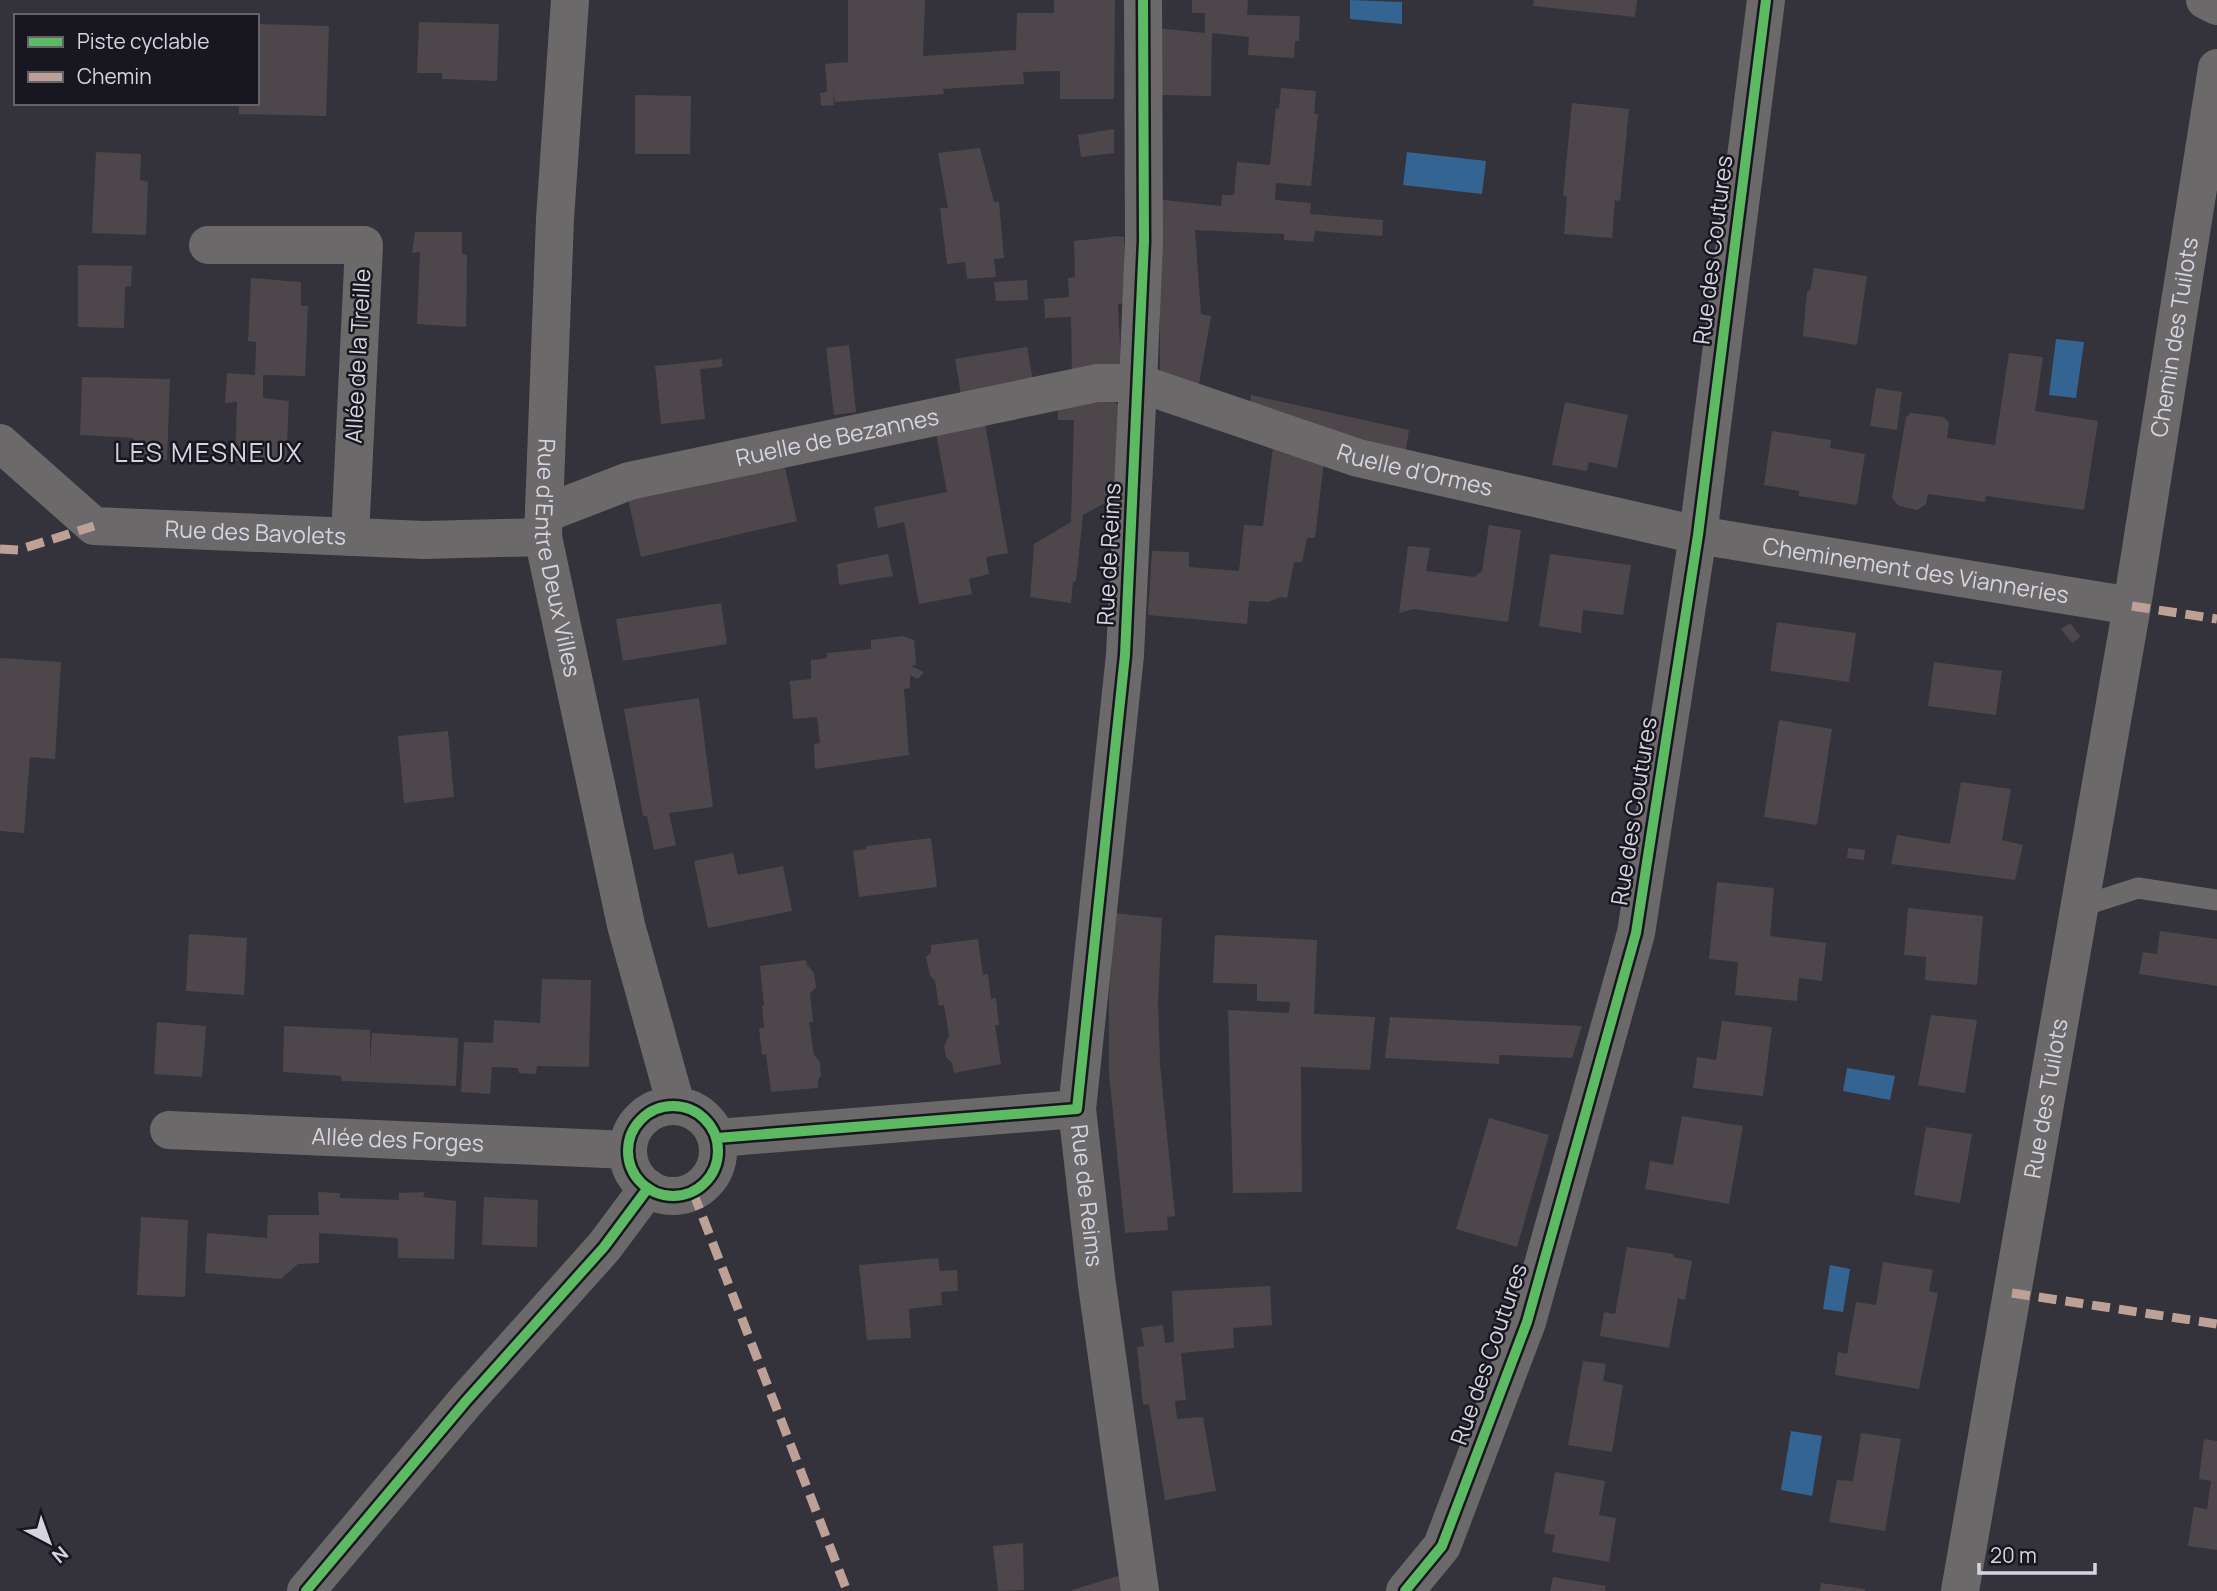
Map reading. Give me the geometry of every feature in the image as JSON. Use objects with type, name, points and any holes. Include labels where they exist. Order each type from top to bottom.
[{"type":"street","name":"Rue d'Entre Deux Villes","points":[[570,0],[555,219],[544,526],[626,925],[676,1105]]},
{"type":"street","name":"Rue de Reims","points":[[1140,1591],[1097,1285],[1077,1109],[1125,655],[1144,241],[1143,0]]},
{"type":"street","name":"Rue des Coutures","points":[[1405,1591],[1442,1546],[1527,1322],[1636,933],[1698,536],[1766,0]]},
{"type":"street","points":[[2205,0],[2217,6]]},
{"type":"street","name":"Chemin des Tuilots","points":[[2132,606],[2217,68]]},
{"type":"street","name":"Allée de la Treille","points":[[208,245],[363,246],[350,537]]},
{"type":"street","name":"Ruelle de Bezannes","points":[[544,526],[629,481],[1097,383],[1138,383]]},
{"type":"street","name":"Ruelle d'Ormes","points":[[1138,383],[1357,458],[1698,536]]},
{"type":"street","name":"Rue des Bavolets","points":[[0,443],[94,526],[424,540],[544,526]]},
{"type":"street","name":"Cheminement des Vianneries","points":[[1698,536],[2132,606]]},
{"type":"street","name":"Rue des Tuilots","points":[[1960,1591],[2132,606]]},
{"type":"street","points":[[676,1105],[689,1108],[710,1124],[717,1138],[715,1169],[706,1183],[693,1192],[678,1196],[662,1195],[636,1178],[630,1165],[628,1150],[631,1134],[639,1121],[650,1111],[676,1105]]},
{"type":"street","points":[[717,1138],[1077,1109]]},
{"type":"street","name":"Allée des Forges","points":[[169,1130],[628,1150]]},
{"type":"street","points":[[306,1591],[466,1401],[604,1247],[648,1188]]},
{"type":"lane","points":[[2079,907],[2137,888],[2217,900]]},
{"type":"water","points":[[1350,0],[1402,2],[1402,24],[1350,19]]},
{"type":"water","points":[[1407,152],[1486,161],[1482,194],[1403,185]]},
{"type":"water","points":[[2056,339],[2084,342],[2076,398],[2049,395]]},
{"type":"water","points":[[1847,1068],[1895,1076],[1890,1100],[1843,1091]]},
{"type":"water","points":[[1830,1265],[1850,1269],[1843,1312],[1823,1309]]},
{"type":"water","points":[[1791,1431],[1822,1436],[1812,1496],[1781,1490]]},
{"type":"building","points":[[848,0],[925,0],[923,56],[1016,50],[1017,13],[1054,13],[1054,0],[1115,0],[1114,99],[1060,99],[1060,71],[1023,72],[1024,84],[943,89],[944,94],[835,102],[833,91],[834,105],[821,106],[820,93],[827,92],[825,64],[848,62]]},
{"type":"building","points":[[1192,0],[1248,0],[1247,15],[1300,16],[1299,41],[1295,41],[1294,58],[1248,55],[1249,37],[1212,33],[1211,96],[1156,95],[1156,28],[1205,33],[1205,13],[1192,13]]},
{"type":"building","points":[[1534,0],[1637,0],[1635,17],[1533,6]]},
{"type":"building","points":[[419,22],[499,24],[497,81],[442,79],[442,73],[417,73]]},
{"type":"building","points":[[259,24],[329,26],[326,116],[239,114],[239,105],[259,105]]},
{"type":"building","points":[[1281,88],[1316,91],[1314,114],[1318,114],[1311,186],[1276,183],[1275,200],[1311,203],[1310,214],[1383,220],[1382,236],[1315,231],[1313,242],[1284,240],[1284,234],[1195,230],[1201,314],[1211,316],[1197,395],[1160,383],[1160,310],[1154,199],[1221,206],[1222,195],[1234,195],[1237,162],[1270,165],[1276,108],[1279,109]]},
{"type":"building","points":[[635,95],[691,96],[690,154],[635,154]]},
{"type":"building","points":[[1572,103],[1629,109],[1620,201],[1615,200],[1612,238],[1564,234],[1567,196],[1563,196]]},
{"type":"building","points":[[1114,129],[1114,153],[1081,157],[1078,135]]},
{"type":"building","points":[[980,148],[994,202],[999,202],[1004,258],[994,259],[996,277],[967,279],[965,262],[947,264],[940,208],[948,208],[938,153]]},
{"type":"building","points":[[96,152],[141,154],[140,180],[148,182],[146,235],[92,233]]},
{"type":"building","points":[[415,232],[462,232],[462,254],[467,255],[466,327],[417,324],[420,252],[412,253]]},
{"type":"building","points":[[1124,237],[1125,303],[1118,304],[1121,369],[1072,378],[1071,317],[1045,318],[1044,299],[1069,297],[1068,278],[1075,277],[1074,241]]},
{"type":"building","points":[[78,265],[132,266],[131,286],[125,287],[124,328],[78,327]]},
{"type":"building","points":[[1814,268],[1867,276],[1857,345],[1803,336],[1807,291],[1810,291]]},
{"type":"building","points":[[251,278],[301,282],[301,306],[308,306],[305,376],[263,375],[263,398],[289,401],[286,462],[235,461],[237,402],[225,403],[227,373],[255,375],[256,342],[248,341]]},
{"type":"building","points":[[1027,280],[1028,300],[996,301],[994,282]]},
{"type":"building","points":[[849,345],[856,412],[834,415],[826,348]]},
{"type":"building","points":[[1027,347],[1034,386],[962,400],[955,359]]},
{"type":"building","points":[[2009,353],[2043,357],[2035,411],[2098,421],[2084,510],[1986,496],[1985,502],[1928,494],[1926,504],[1917,510],[1899,506],[1892,498],[1906,417],[1911,413],[1944,417],[1949,423],[1947,438],[1995,445]]},
{"type":"building","points":[[722,359],[722,367],[700,369],[705,419],[661,424],[655,366]]},
{"type":"building","points":[[82,377],[170,379],[167,460],[132,460],[134,438],[80,435]]},
{"type":"building","points":[[1876,388],[1902,392],[1897,430],[1870,426]]},
{"type":"building","points":[[1099,394],[1119,405],[1114,498],[1083,515],[1071,603],[1030,597],[1034,544],[1071,522],[1074,420],[1058,420],[1058,403]]},
{"type":"building","points":[[1251,395],[1409,430],[1405,456],[1249,413]]},
{"type":"building","points":[[1565,402],[1628,415],[1617,468],[1589,462],[1587,471],[1552,465]]},
{"type":"building","points":[[984,418],[1008,553],[986,557],[989,574],[969,579],[972,594],[919,604],[904,522],[878,528],[874,507],[947,492],[935,428]]},
{"type":"building","points":[[1772,431],[1831,440],[1830,448],[1865,454],[1857,505],[1799,496],[1799,491],[1764,485]]},
{"type":"building","points":[[1273,447],[1324,462],[1315,538],[1307,538],[1302,562],[1294,562],[1287,598],[1281,597],[1268,602],[1249,601],[1247,624],[1148,615],[1152,551],[1189,552],[1189,567],[1239,571],[1244,525],[1263,526]]},
{"type":"building","points":[[784,464],[797,521],[641,557],[628,499]]},
{"type":"building","points":[[1489,525],[1521,530],[1508,622],[1414,609],[1399,613],[1408,546],[1430,548],[1426,571],[1474,577],[1482,571]]},
{"type":"building","points":[[888,554],[893,576],[839,585],[837,564]]},
{"type":"building","points":[[1550,554],[1631,565],[1623,615],[1583,610],[1581,633],[1539,626]]},
{"type":"building","points":[[721,603],[727,644],[623,661],[616,619]]},
{"type":"building","points":[[1777,622],[1856,633],[1849,682],[1770,671]]},
{"type":"building","points":[[2070,623],[2081,637],[2072,643],[2061,629]]},
{"type":"building","points":[[903,636],[914,640],[916,665],[911,666],[924,672],[918,679],[910,675],[910,688],[904,689],[909,755],[815,769],[814,744],[820,743],[817,717],[793,719],[790,681],[811,679],[811,660],[827,658],[827,653],[871,649],[871,640]]},
{"type":"building","points":[[0,658],[61,662],[55,759],[30,757],[24,833],[0,831]]},
{"type":"building","points":[[1934,662],[2002,671],[1996,715],[1928,706]]},
{"type":"building","points":[[699,698],[713,807],[669,813],[676,845],[654,850],[647,816],[643,816],[624,709]]},
{"type":"building","points":[[1779,720],[1832,729],[1817,825],[1764,817]]},
{"type":"building","points":[[448,731],[454,797],[404,803],[398,736]]},
{"type":"building","points":[[1961,782],[2011,789],[2002,840],[2023,845],[2015,880],[1891,864],[1897,835],[1950,844]]},
{"type":"building","points":[[931,838],[937,887],[859,897],[853,851],[866,849],[866,846]]},
{"type":"building","points":[[1848,848],[1865,850],[1864,860],[1847,858]]},
{"type":"building","points":[[733,853],[738,875],[783,866],[792,911],[708,928],[694,861]]},
{"type":"building","points":[[1717,882],[1774,888],[1770,936],[1826,943],[1822,981],[1799,978],[1797,1001],[1735,995],[1738,962],[1709,959]]},
{"type":"building","points":[[1908,908],[1983,916],[1977,985],[1925,980],[1926,957],[1904,955]]},
{"type":"building","points":[[1114,913],[1162,918],[1158,1001],[1160,1064],[1175,1216],[1167,1217],[1168,1230],[1125,1233],[1109,1073],[1109,998]]},
{"type":"building","points":[[2160,931],[2217,939],[2217,986],[2139,974],[2143,952],[2157,954]]},
{"type":"building","points":[[189,934],[247,938],[244,995],[186,991]]},
{"type":"building","points":[[1215,935],[1317,940],[1314,1014],[1375,1017],[1370,1070],[1301,1067],[1302,1192],[1233,1193],[1228,1010],[1289,1013],[1290,1002],[1257,1001],[1257,984],[1213,983]]},
{"type":"building","points":[[978,939],[983,975],[988,974],[991,999],[996,998],[999,1025],[995,1025],[1001,1064],[954,1073],[944,1046],[949,1036],[944,1005],[939,1006],[935,981],[930,975],[926,957],[931,952],[931,945]]},
{"type":"building","points":[[806,960],[814,973],[816,987],[810,994],[813,1022],[809,1022],[814,1055],[820,1062],[818,1088],[771,1092],[759,1028],[764,1028],[760,966]]},
{"type":"building","points":[[542,979],[591,980],[589,1067],[537,1066],[536,1074],[519,1073],[518,1068],[492,1067],[490,1094],[461,1092],[464,1042],[493,1043],[494,1020],[540,1023]]},
{"type":"building","points":[[1931,1015],[1977,1020],[1965,1093],[1918,1085]]},
{"type":"building","points":[[1390,1017],[1582,1026],[1572,1058],[1499,1055],[1499,1064],[1385,1058]]},
{"type":"building","points":[[1722,1021],[1772,1027],[1763,1096],[1693,1088],[1697,1057],[1716,1060]]},
{"type":"building","points":[[157,1022],[206,1026],[202,1077],[154,1074]]},
{"type":"building","points":[[284,1026],[370,1030],[370,1063],[372,1033],[458,1038],[456,1086],[342,1081],[341,1076],[283,1072]]},
{"type":"building","points":[[1682,1116],[1743,1126],[1729,1204],[1645,1189],[1650,1161],[1673,1165]]},
{"type":"building","points":[[1489,1118],[1549,1135],[1517,1247],[1456,1229]]},
{"type":"building","points":[[1926,1127],[1972,1134],[1960,1203],[1914,1195]]},
{"type":"building","points":[[318,1192],[340,1193],[340,1198],[399,1200],[399,1193],[425,1192],[423,1197],[456,1201],[454,1259],[398,1258],[398,1238],[319,1233],[319,1263],[298,1264],[281,1279],[205,1273],[207,1233],[267,1238],[268,1215],[319,1215]]},
{"type":"building","points":[[484,1197],[538,1200],[537,1247],[482,1245]]},
{"type":"building","points":[[141,1217],[188,1220],[185,1297],[137,1295]]},
{"type":"building","points":[[1627,1247],[1674,1254],[1673,1257],[1692,1261],[1685,1300],[1678,1298],[1669,1348],[1600,1336],[1604,1312],[1615,1314]]},
{"type":"building","points":[[938,1258],[940,1271],[957,1270],[958,1291],[941,1292],[942,1305],[909,1309],[911,1338],[867,1340],[859,1265]]},
{"type":"building","points":[[1883,1262],[1933,1270],[1929,1291],[1938,1293],[1919,1389],[1835,1375],[1838,1352],[1847,1354],[1856,1302],[1876,1305]]},
{"type":"building","points":[[1270,1286],[1272,1325],[1233,1328],[1234,1348],[1181,1353],[1186,1400],[1175,1401],[1177,1419],[1203,1417],[1216,1491],[1165,1500],[1149,1404],[1143,1405],[1137,1347],[1144,1346],[1141,1328],[1163,1325],[1165,1343],[1174,1342],[1172,1291]]},
{"type":"building","points":[[1583,1361],[1606,1364],[1603,1381],[1623,1385],[1612,1452],[1568,1445]]},
{"type":"building","points":[[1861,1433],[1901,1439],[1885,1531],[1829,1522],[1837,1480],[1853,1481]]},
{"type":"building","points":[[2204,1439],[2217,1441],[2217,1550],[2188,1546],[2194,1507],[2207,1509],[2211,1481],[2199,1479]]},
{"type":"building","points":[[1555,1472],[1605,1481],[1599,1515],[1616,1518],[1609,1562],[1552,1552],[1555,1535],[1544,1533]]},
{"type":"building","points":[[1023,1543],[1024,1590],[998,1591],[993,1546]]},
{"type":"building","points":[[1118,1576],[1123,1591],[1072,1591],[1072,1590]]},
{"type":"building","points":[[1553,1577],[1606,1586],[1605,1591],[1550,1591]]},
{"type":"building","points":[[1821,1583],[1865,1589],[1865,1591],[1820,1591]]},
{"type":"marked path","points":[[0,549],[18,550],[94,526]]},
{"type":"marked path","points":[[2132,606],[2217,619]]},
{"type":"marked path","points":[[693,1192],[847,1591]]},
{"type":"marked path","points":[[2012,1293],[2217,1324]]},
{"type":"cycle path","points":[[717,1138],[1077,1109],[1125,655],[1144,241],[1143,0]]},
{"type":"cycle path","points":[[1405,1591],[1442,1546],[1527,1322],[1636,933],[1698,535],[1766,0]]},
{"type":"cycle path","points":[[673,1106],[690,1109],[705,1119],[715,1134],[718,1151],[715,1168],[705,1183],[690,1193],[673,1196],[656,1193],[641,1183],[631,1168],[628,1151],[631,1134],[641,1119],[656,1109],[673,1106]]},
{"type":"cycle path","points":[[306,1591],[466,1401],[604,1247],[648,1188]]},
{"type":"district","name":"LES MESNEUX","points":[[209,453]]}]
